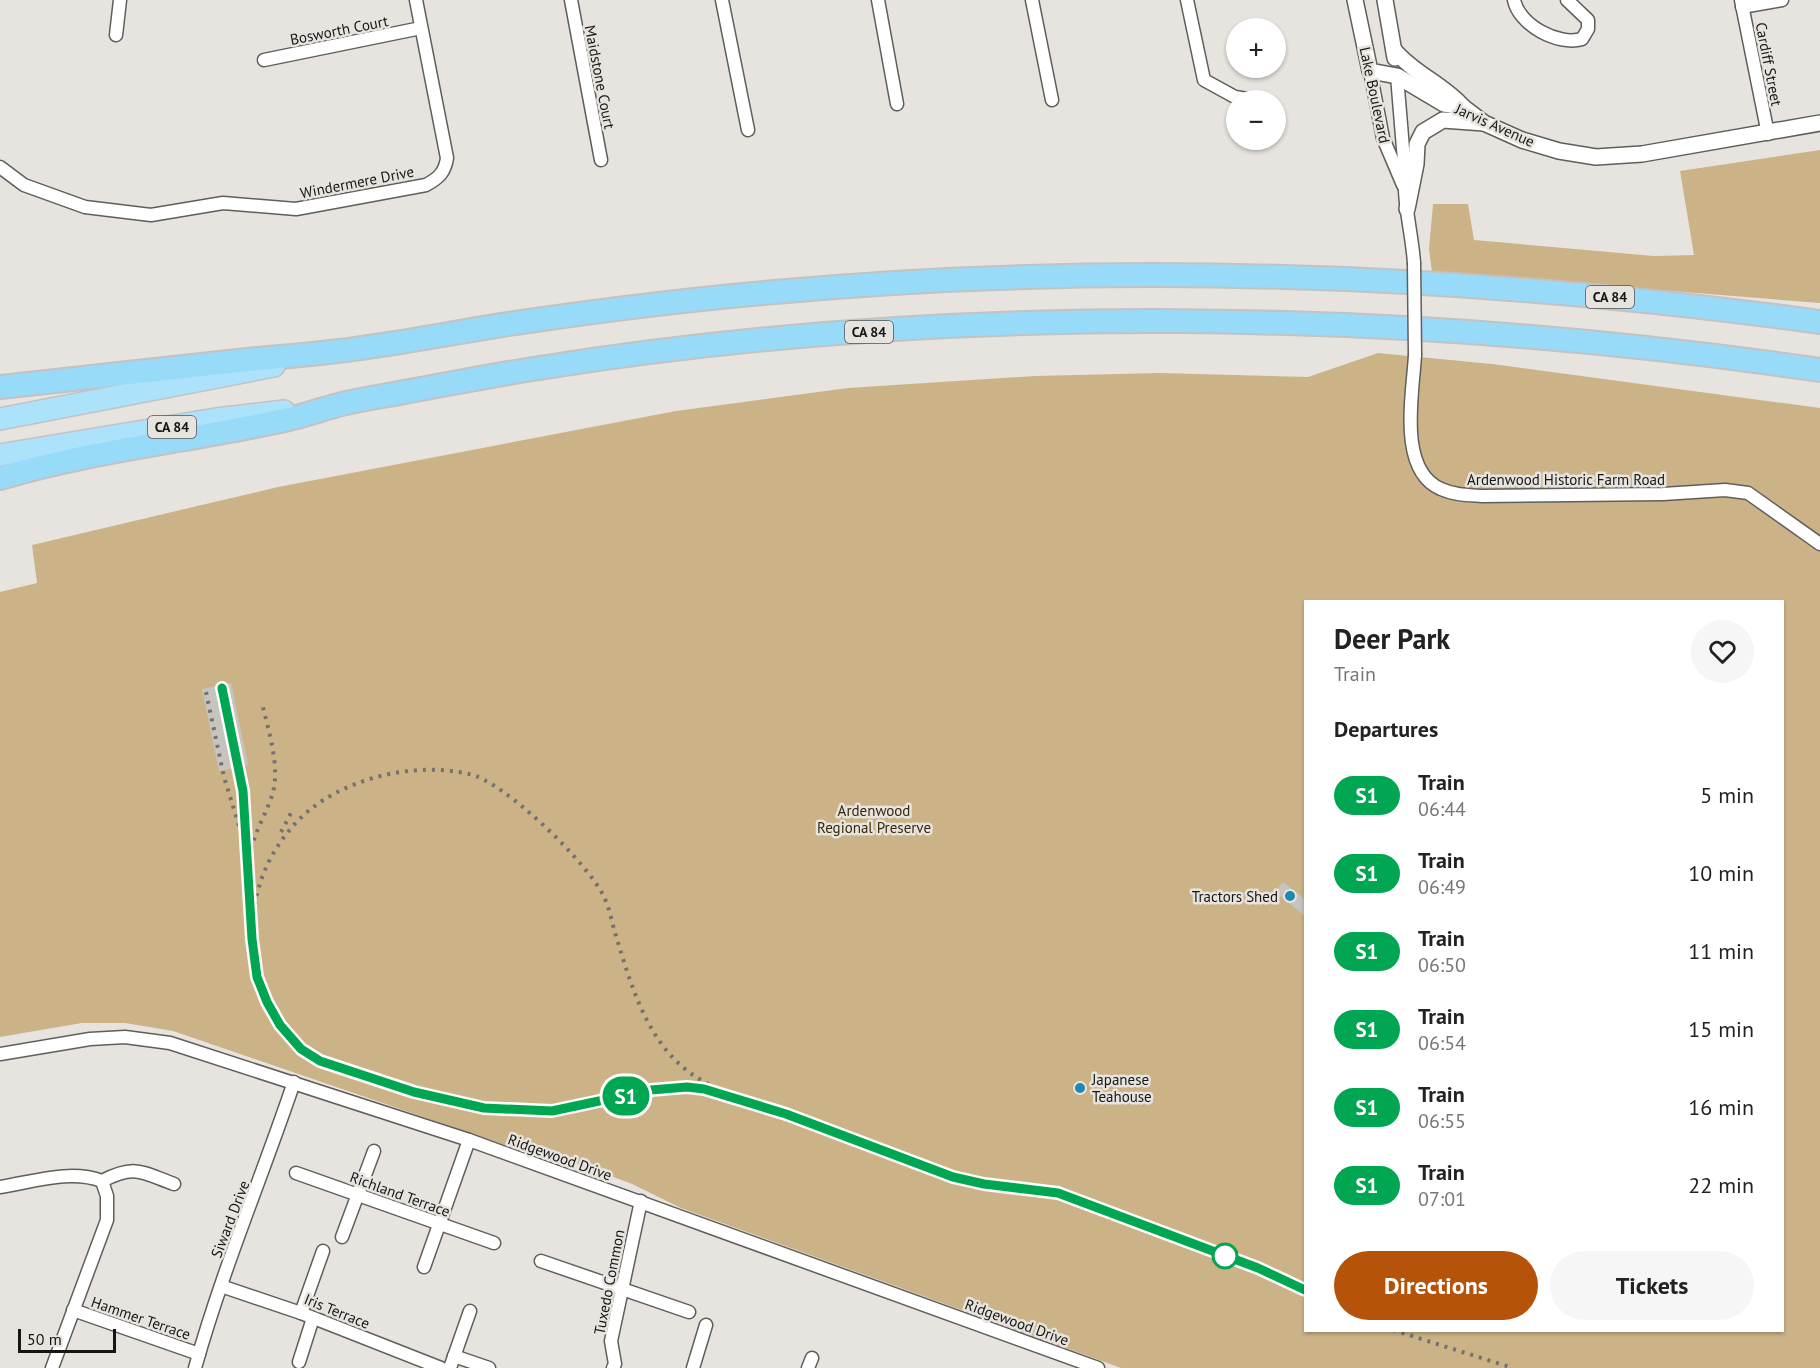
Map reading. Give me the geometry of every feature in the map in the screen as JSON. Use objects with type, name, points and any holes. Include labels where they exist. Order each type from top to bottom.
[{"type":"highway","name":"CA 84","points":[[371,347],[526,321],[653,304],[777,291],[1017,277],[1145,275],[1398,280],[1526,288],[1638,299],[1820,322]]},
{"type":"highway","name":"CA 84","points":[[0,455],[216,419],[345,403],[534,369],[653,352],[899,330],[1029,324],[1268,323],[1399,328],[1629,346],[1820,370]]},
{"type":"highway","points":[[0,387],[371,347]]},
{"type":"highway","points":[[0,419],[371,347]]},
{"type":"highway","points":[[0,478],[51,465],[286,420],[345,403]]},
{"type":"street","points":[[116,35],[120,0]]},
{"type":"street","name":"Windermere Drive","points":[[0,167],[24,185],[85,207],[151,215],[223,203],[296,209],[426,185],[441,175],[446,167],[447,158],[416,0]]},
{"type":"street","name":"Maidstone Court","points":[[571,0],[601,160]]},
{"type":"street","points":[[722,0],[748,130]]},
{"type":"street","points":[[878,0],[897,104]]},
{"type":"street","points":[[1032,0],[1052,99]]},
{"type":"street","points":[[1187,0],[1203,80],[1226,92]]},
{"type":"street","name":"Lake Boulevard","points":[[1355,0],[1383,138],[1404,187]]},
{"type":"street","name":"Lake Boulevard","points":[[1385,0],[1394,50],[1405,173],[1404,187],[1414,263]]},
{"type":"street","points":[[1514,0],[1515,9],[1522,17],[1556,39],[1572,42],[1582,39],[1588,29],[1588,20],[1567,0]]},
{"type":"street","points":[[1742,4],[1782,0]]},
{"type":"street","name":"Cardiff Street","points":[[1742,4],[1768,134]]},
{"type":"street","name":"Bosworth Court","points":[[264,60],[421,28]]},
{"type":"street","points":[[1394,50],[1413,68],[1451,93],[1463,107]]},
{"type":"street","name":"Jarvis Avenue","points":[[1370,71],[1396,76],[1444,104],[1463,107],[1484,123],[1522,140],[1559,151],[1596,157],[1642,154],[1768,134],[1820,123]]},
{"type":"street","points":[[1407,209],[1416,164],[1417,144],[1423,132],[1443,120],[1484,123]]},
{"type":"street","name":"Jarvis Avenue","points":[[1768,134],[1820,130]]},
{"type":"street","name":"Ardenwood Historic Farm Road","points":[[1414,263],[1415,355],[1411,434],[1413,456],[1424,474],[1439,488],[1459,495],[1482,496],[1663,494],[1725,490],[1748,493],[1820,544]]},
{"type":"street","name":"Ridgewood Drive","points":[[0,1054],[90,1039],[126,1037],[170,1043],[294,1082],[383,1114],[469,1140],[1098,1368]]},
{"type":"street","name":"Siward Drive","points":[[195,1368],[220,1286],[267,1162],[294,1082]]},
{"type":"street","points":[[424,1267],[469,1140]]},
{"type":"street","points":[[342,1237],[374,1151]]},
{"type":"street","points":[[102,1182],[121,1171],[136,1170],[174,1184]]},
{"type":"street","name":"Richland Terrace","points":[[296,1173],[494,1243]]},
{"type":"street","points":[[0,1187],[86,1175],[102,1182],[107,1196],[107,1220],[52,1368]]},
{"type":"street","name":"Tuxedo Common","points":[[613,1368],[611,1341],[640,1201]]},
{"type":"street","points":[[301,1312],[323,1251]]},
{"type":"street","points":[[541,1261],[689,1312]]},
{"type":"street","name":"Iris Terrace","points":[[220,1286],[301,1312],[441,1368]]},
{"type":"street","name":"Hammer Terrace","points":[[73,1310],[198,1354]]},
{"type":"street","points":[[450,1368],[470,1311]]},
{"type":"street","points":[[298,1362],[313,1318]]},
{"type":"street","points":[[693,1368],[706,1325]]},
{"type":"street","points":[[454,1356],[489,1368]]},
{"type":"green space","points":[[1820,150],[1820,303],[1432,272],[1429,249],[1433,204],[1468,204],[1474,240],[1654,256],[1694,255],[1680,171]]},
{"type":"green space","name":"Ardenwood Regional Preserve","points":[[1378,353],[1492,364],[1820,408],[1820,1368],[1121,1368],[681,1208],[632,1184],[581,1165],[522,1151],[173,1031],[125,1023],[82,1023],[0,1037],[0,592],[37,583],[32,545],[278,487],[676,411],[848,388],[1035,376],[1160,373],[1308,377]]},
{"type":"building","points":[[231,683],[248,765],[219,771],[202,689]]},
{"type":"building","name":"Tractors Shed","points":[[1283,882],[1304,898],[1304,915],[1275,892]]},
{"type":"railway","points":[[222,688],[243,791],[252,938],[257,977],[280,1025],[301,1049],[320,1061],[414,1092],[484,1108],[552,1111],[651,1090],[687,1087],[703,1089],[786,1114],[953,1177],[984,1184],[1058,1193],[1258,1268],[1304,1290]]},
{"type":"railway","points":[[206,692],[224,777],[240,829]]},
{"type":"railway","points":[[250,858],[251,849],[275,781],[272,747],[262,703]]},
{"type":"railway","points":[[255,905],[263,874],[279,844],[300,819],[325,799],[358,783],[394,773],[432,770],[469,774],[484,780],[523,807],[582,865],[606,902],[630,981],[648,1023],[660,1042],[675,1059],[692,1074],[713,1086]]},
{"type":"railway","points":[[281,832],[292,811]]},
{"type":"railway","points":[[1399,1332],[1513,1368]]},
{"type":"train","name":"S1","points":[[222,688],[243,791],[252,939],[257,977],[280,1025],[301,1049],[320,1061],[414,1092],[466,1106],[484,1108],[552,1111],[651,1090],[687,1087],[704,1089],[740,1098],[786,1114],[953,1177],[984,1184],[1058,1193],[1258,1268],[1304,1290]]},
{"type":"place","name":"Tractors Shed","points":[[1290,896]]},
{"type":"place","name":"Japanese Teahouse","points":[[1080,1088]]}]
